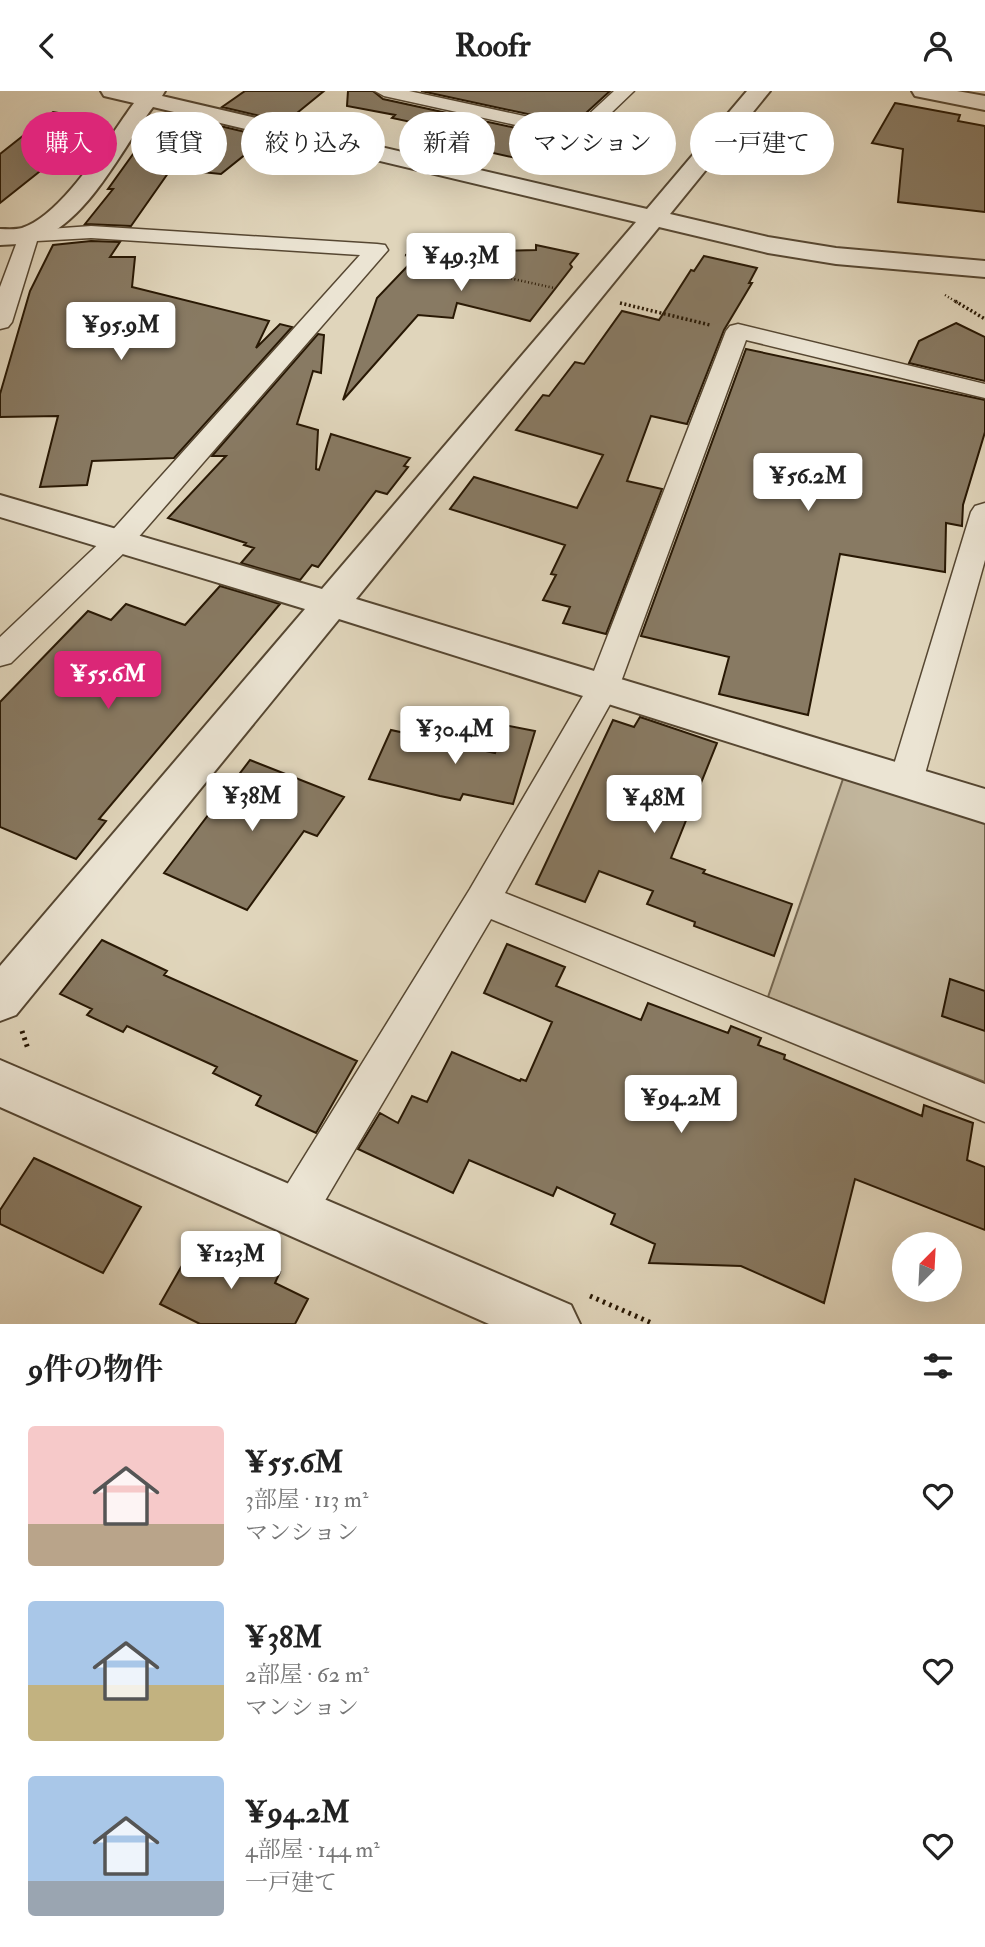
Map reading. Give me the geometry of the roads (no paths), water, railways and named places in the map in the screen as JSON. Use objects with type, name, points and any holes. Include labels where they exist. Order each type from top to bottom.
[{"type":"street","points":[[112,91],[150,95],[652,219],[768,244],[836,256],[985,269]]},
{"type":"street","points":[[384,91],[579,133],[625,91]]},
{"type":"street","points":[[0,1000],[760,91]]},
{"type":"street","points":[[923,91],[985,103]]},
{"type":"street","points":[[0,322],[28,235],[52,220],[76,199],[150,95]]},
{"type":"street","points":[[0,237],[91,232],[377,250],[119,541],[0,655]]},
{"type":"street","points":[[295,1211],[483,900],[602,690],[738,331],[985,391]]},
{"type":"street","points":[[0,506],[985,806]]},
{"type":"street","points":[[906,781],[985,512]]},
{"type":"street","points":[[483,900],[985,1103]]},
{"type":"street","points":[[0,1083],[552,1324]]}]
